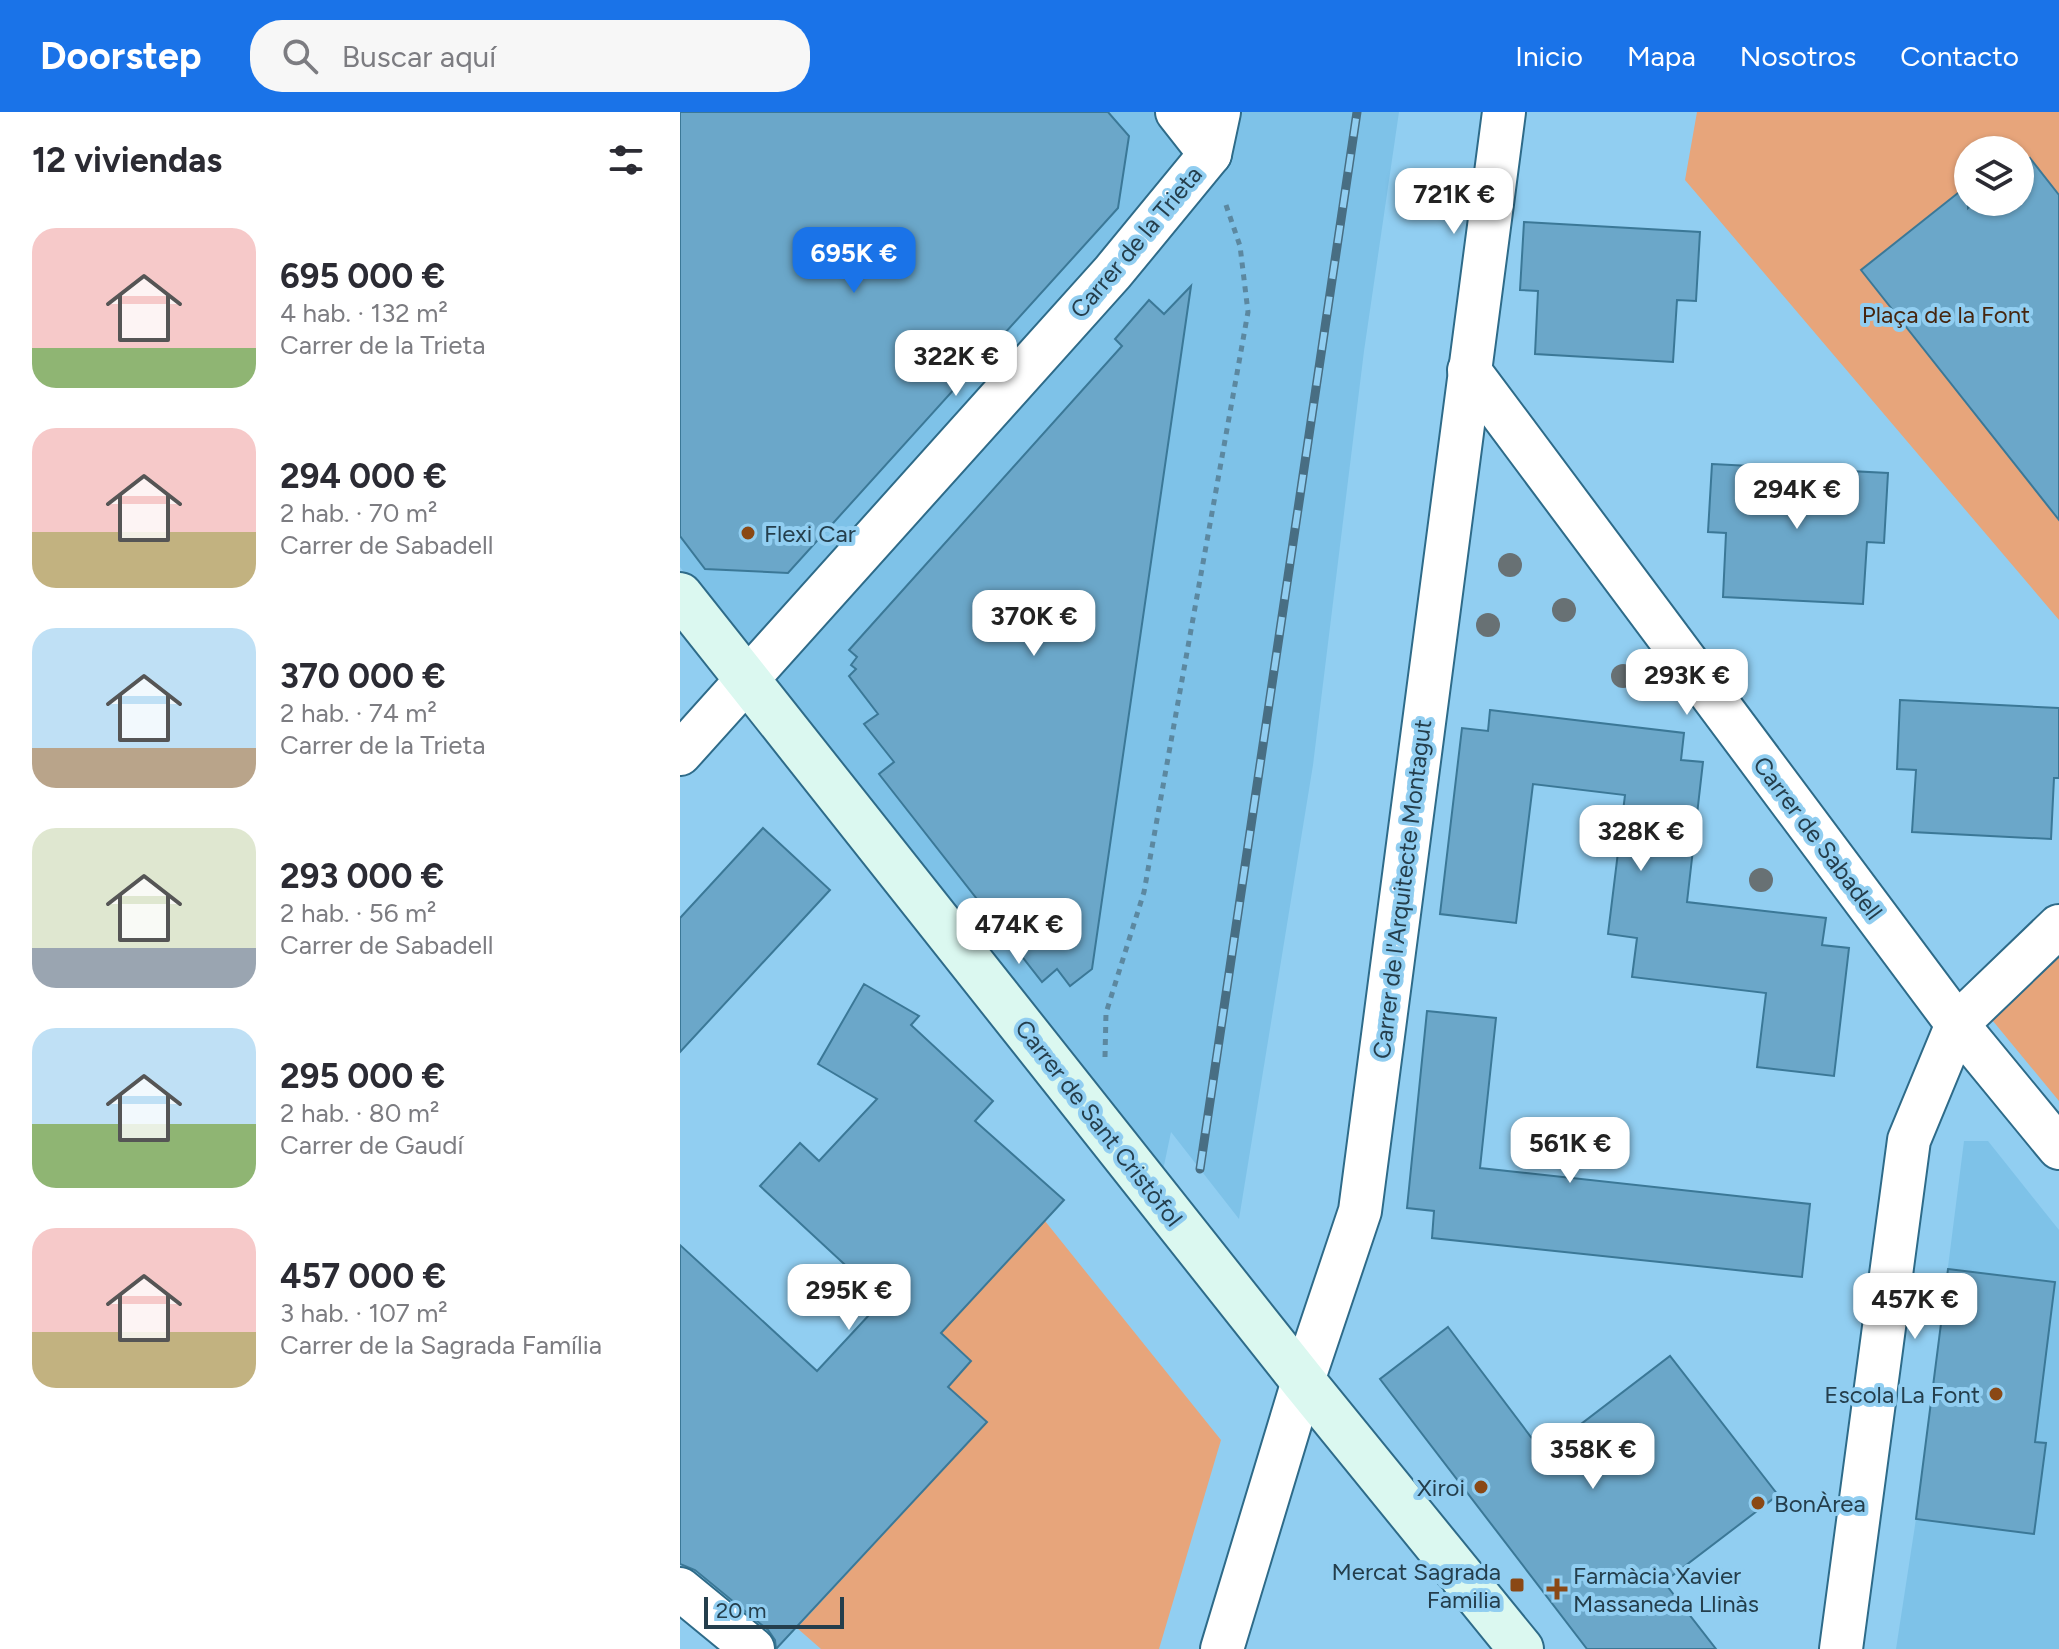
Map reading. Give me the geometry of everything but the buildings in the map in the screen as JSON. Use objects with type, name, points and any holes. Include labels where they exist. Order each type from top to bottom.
[{"type":"street","points":[[1177,112],[1210,154]]},
{"type":"street","name":"Carrer de la Trieta","points":[[680,754],[1113,272],[1210,154],[1219,112]]},
{"type":"street","name":"Carrer de l'Arquitecte Montagut","points":[[1222,1649],[1303,1381],[1360,1211],[1504,112]]},
{"type":"street","name":"Carrer de Sabadell","points":[[1469,370],[1957,1024],[2059,1148]]},
{"type":"street","name":"Carrer de Sant Cristòfol","points":[[680,595],[1303,1381],[1521,1649]]},
{"type":"street","points":[[1841,1649],[1909,1140],[1957,1024],[2059,926]]},
{"type":"street","points":[[680,1589],[753,1649]]},
{"type":"path","points":[[1104,1129],[1106,1013],[1144,892],[1248,312],[1240,246],[1210,154]]},
{"type":"shaded area","points":[[680,112],[1399,112],[1364,351],[1313,765],[1239,1219],[1171,1132],[1161,1180],[680,567]]},
{"type":"shaded area","name":"Escola La Font","points":[[1964,1141],[1988,1141],[2059,1230],[2059,1649],[1896,1649],[1916,1519]]},
{"type":"green space","name":"Plaça de la Font","points":[[1697,112],[2059,112],[2059,620],[1685,180]]},
{"type":"green space","points":[[2059,944],[2059,1101],[1988,1015]]},
{"type":"green space","points":[[1045,1221],[1221,1440],[1159,1649],[821,1649],[797,1628],[987,1422],[948,1387],[941,1333]]},
{"type":"railway","points":[[1200,1169],[1357,112]]},
{"type":"place","name":"Flexi Car","points":[[748,533]]},
{"type":"place","name":"Escola La Font","points":[[1996,1394]]},
{"type":"place","name":"Xiroi","points":[[1481,1487]]},
{"type":"place","name":"BonÀrea","points":[[1758,1503]]},
{"type":"place","name":"Mercat Sagrada Familia","points":[[1517,1585]]},
{"type":"place","name":"Farmàcia Xavier Massaneda Llinàs","points":[[1557,1589]]}]
